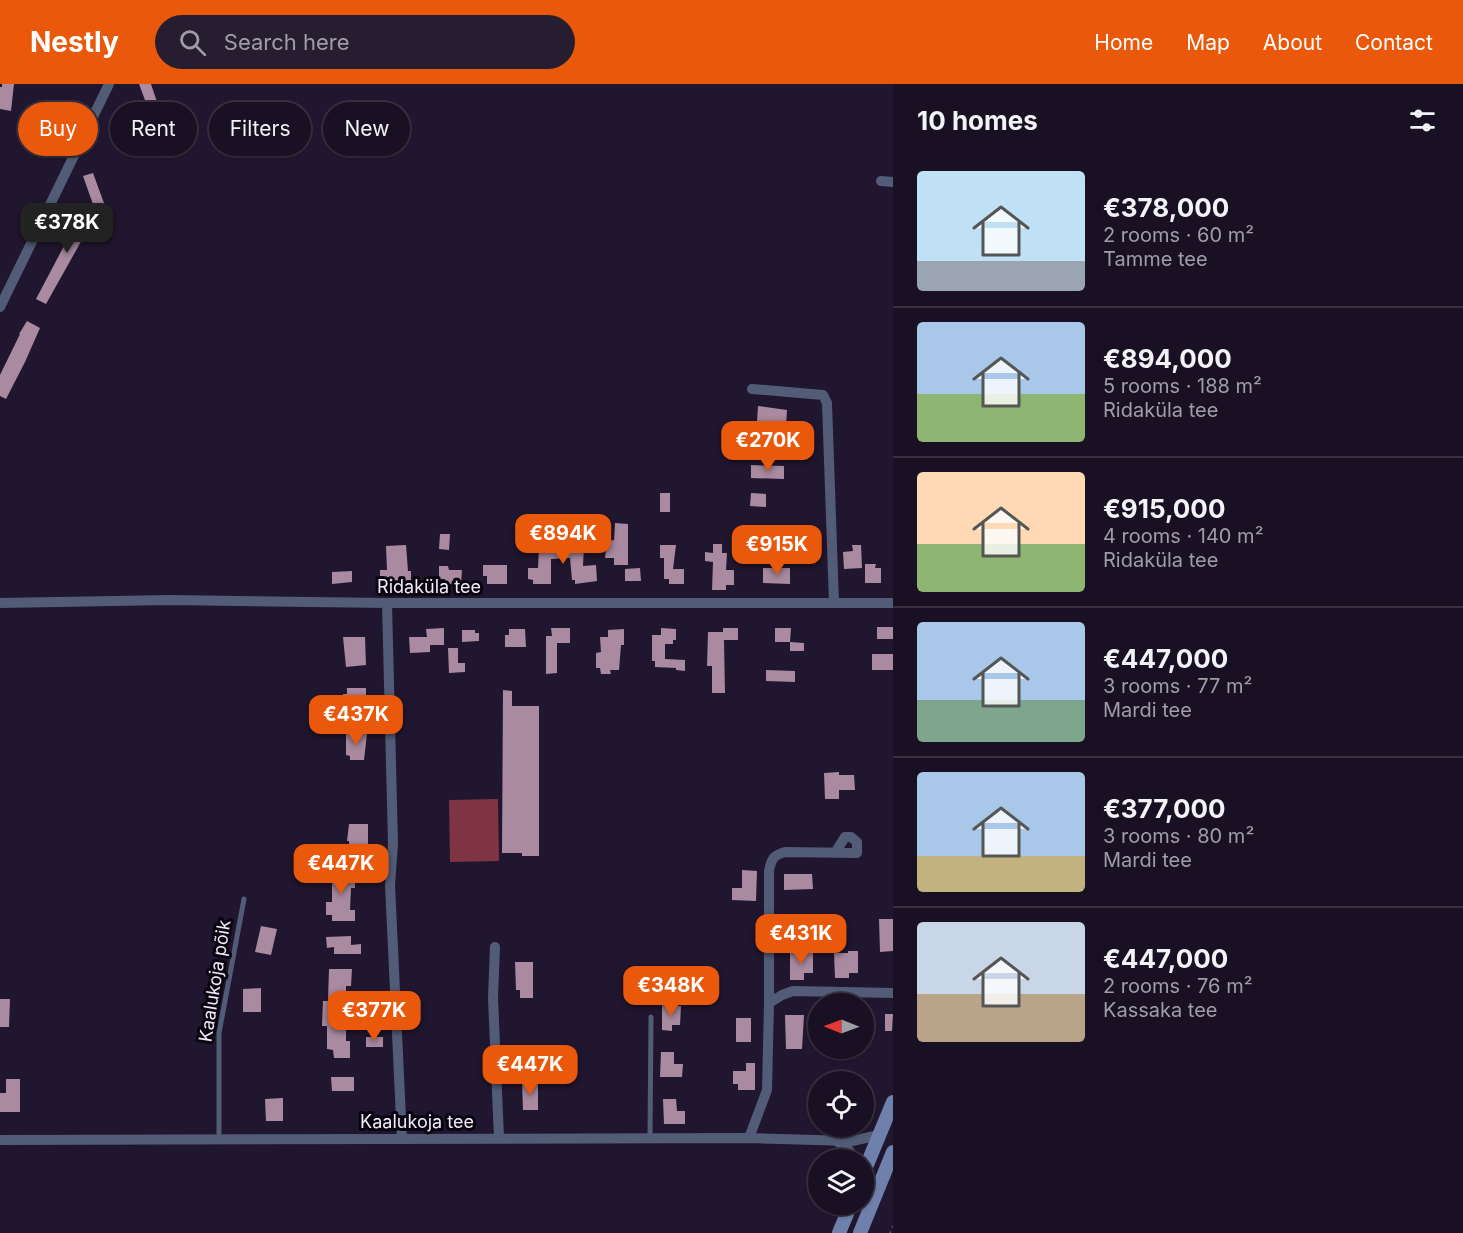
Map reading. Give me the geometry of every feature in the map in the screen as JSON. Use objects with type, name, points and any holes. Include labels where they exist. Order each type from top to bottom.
[{"type":"main road","points":[[873,1149],[893,1102]]},
{"type":"main road","points":[[860,1233],[893,1152]]},
{"type":"main road","points":[[839,1233],[846,1215]]},
{"type":"street","points":[[0,307],[109,84]]},
{"type":"street","points":[[881,181],[893,182]]},
{"type":"street","points":[[752,388],[823,395],[827,403],[834,603]]},
{"type":"street","name":"Ridaküla tee","points":[[0,603],[170,600],[387,603],[893,603]]},
{"type":"street","points":[[387,603],[393,844],[390,885],[402,1138]]},
{"type":"street","points":[[749,1138],[766,1090],[771,860],[777,854],[785,852],[835,853]]},
{"type":"street","points":[[495,947],[494,998],[499,1138]]},
{"type":"street","points":[[769,1003],[794,992],[893,993]]},
{"type":"street","name":"Kaalukoja tee","points":[[0,1140],[402,1138],[859,1140],[879,1135]]},
{"type":"street","points":[[835,1140],[848,1149]]},
{"type":"lane","name":"Kaalukoja põik","points":[[219,1139],[219,1033],[244,899]]},
{"type":"lane","points":[[651,1017],[651,1138]]},
{"type":"path","points":[[890,1233],[893,1225]]},
{"type":"shaded area","points":[[498,799],[499,861],[450,862],[449,800]]},
{"type":"building","points":[[2,84],[14,84],[11,111],[0,109]]},
{"type":"building","points":[[139,84],[151,84],[157,102],[146,102]]},
{"type":"building","points":[[93,173],[105,206],[95,210],[83,176]]},
{"type":"building","points":[[84,208],[97,213],[46,304],[36,299]]},
{"type":"building","points":[[27,321],[40,328],[6,399],[0,396],[0,375]]},
{"type":"building","points":[[758,406],[787,410],[786,426],[757,422]]},
{"type":"building","points":[[751,465],[784,466],[784,479],[751,478]]},
{"type":"building","points":[[660,493],[670,493],[670,512],[660,512]]},
{"type":"building","points":[[751,493],[766,494],[766,507],[750,506]]},
{"type":"building","points":[[615,523],[628,524],[628,565],[614,565],[614,558],[605,558],[607,541],[614,540]]},
{"type":"building","points":[[808,529],[812,540],[818,539],[819,552],[790,555],[788,542],[801,541],[800,530]]},
{"type":"building","points":[[440,534],[450,534],[449,550],[439,549]]},
{"type":"building","points":[[564,544],[584,545],[583,566],[596,565],[597,581],[575,584],[575,580],[572,580],[570,558],[551,559],[551,584],[533,584],[533,580],[528,579],[528,568],[538,568],[539,547],[564,548]]},
{"type":"building","points":[[713,544],[722,544],[722,553],[727,553],[726,570],[734,570],[734,585],[726,585],[726,590],[712,590],[713,562],[705,561],[705,552],[713,553]]},
{"type":"building","points":[[406,545],[411,583],[404,583],[404,587],[390,587],[390,584],[380,585],[380,570],[387,570],[386,546]]},
{"type":"building","points":[[660,545],[676,545],[673,569],[684,569],[684,584],[669,584],[669,579],[664,579],[664,558],[660,558]]},
{"type":"building","points":[[852,545],[861,545],[862,568],[844,569],[843,552],[853,551]]},
{"type":"building","points":[[865,564],[876,564],[875,568],[881,568],[881,583],[865,583]]},
{"type":"building","points":[[483,565],[507,565],[507,584],[487,584],[487,576],[483,576]]},
{"type":"building","points":[[439,566],[448,566],[449,570],[462,570],[461,584],[444,584],[445,579],[439,579]]},
{"type":"building","points":[[640,568],[641,581],[625,581],[625,569]]},
{"type":"building","points":[[763,568],[790,568],[790,584],[763,583]]},
{"type":"building","points":[[352,571],[352,582],[332,584],[332,572]]},
{"type":"building","points":[[877,627],[893,627],[893,639],[877,639]]},
{"type":"building","points":[[444,628],[444,645],[430,645],[430,652],[410,653],[409,637],[427,637],[426,629]]},
{"type":"building","points":[[551,628],[570,628],[570,643],[557,643],[557,673],[546,674],[546,636],[552,636]]},
{"type":"building","points":[[661,628],[676,629],[676,640],[673,640],[673,644],[665,644],[665,659],[685,660],[685,671],[655,667],[655,661],[652,661],[652,635],[661,635]]},
{"type":"building","points":[[723,628],[738,628],[738,640],[724,640],[725,693],[712,693],[712,666],[707,666],[708,632],[723,632]]},
{"type":"building","points":[[775,628],[791,628],[790,642],[775,642]]},
{"type":"building","points":[[509,629],[525,629],[526,647],[505,647],[505,635],[509,635]]},
{"type":"building","points":[[624,629],[624,645],[621,645],[619,670],[610,670],[611,674],[601,674],[600,668],[596,668],[596,653],[601,652],[600,637],[608,637],[608,630]]},
{"type":"building","points":[[462,630],[475,630],[475,633],[479,633],[479,641],[462,642]]},
{"type":"building","points":[[343,637],[365,637],[366,665],[346,667]]},
{"type":"building","points":[[790,642],[804,643],[804,651],[790,651]]},
{"type":"building","points":[[448,648],[458,648],[458,663],[465,663],[465,672],[449,673]]},
{"type":"building","points":[[872,654],[893,654],[893,670],[872,670]]},
{"type":"building","points":[[766,670],[795,671],[795,682],[766,681]]},
{"type":"building","points":[[347,688],[366,688],[366,710],[346,710],[346,704],[343,704],[343,694],[347,694]]},
{"type":"building","points":[[503,690],[512,691],[512,706],[539,706],[539,856],[502,853]]},
{"type":"building","points":[[346,734],[367,734],[364,760],[350,760],[350,756],[346,755]]},
{"type":"building","points":[[839,772],[839,775],[854,775],[855,790],[839,790],[839,799],[825,799],[824,773]]},
{"type":"building","points":[[349,824],[368,824],[368,850],[349,850],[349,841],[347,841]]},
{"type":"building","points":[[327,869],[350,869],[350,877],[355,877],[355,888],[351,888],[350,910],[355,910],[355,921],[332,921],[332,915],[326,915],[326,902],[332,902],[332,882],[326,882]]},
{"type":"building","points":[[742,870],[757,871],[756,901],[732,900],[732,888],[742,888]]},
{"type":"building","points":[[784,874],[812,874],[813,889],[784,890]]},
{"type":"building","points":[[879,919],[893,919],[893,951],[880,952]]},
{"type":"building","points":[[261,926],[277,929],[271,955],[255,952]]},
{"type":"building","points":[[351,936],[351,945],[361,944],[361,954],[334,954],[334,947],[327,948],[326,937]]},
{"type":"building","points":[[848,951],[858,951],[858,973],[849,973],[849,978],[835,978],[834,953],[848,953]]},
{"type":"building","points":[[813,952],[813,973],[804,973],[804,980],[790,980],[790,953]]},
{"type":"building","points":[[515,962],[533,962],[533,998],[520,998],[520,990],[516,990]]},
{"type":"building","points":[[329,969],[352,969],[351,986],[346,986],[346,1041],[350,1041],[350,1058],[334,1058],[333,1050],[327,1049],[327,1026],[322,1026],[323,1001],[328,1001]]},
{"type":"building","points":[[261,988],[261,1012],[243,1012],[243,989]]},
{"type":"building","points":[[0,999],[10,999],[9,1027],[0,1027]]},
{"type":"building","points":[[662,1005],[681,1006],[680,1025],[672,1025],[672,1031],[662,1030]]},
{"type":"building","points":[[885,1014],[893,1014],[892,1031],[885,1031]]},
{"type":"building","points":[[785,1015],[804,1015],[802,1049],[786,1049]]},
{"type":"building","points":[[736,1018],[751,1018],[751,1042],[736,1042]]},
{"type":"building","points":[[366,1037],[383,1037],[383,1047],[366,1047]]},
{"type":"building","points":[[661,1052],[674,1052],[674,1064],[683,1064],[682,1077],[660,1077]]},
{"type":"building","points":[[746,1063],[755,1063],[755,1090],[738,1090],[738,1084],[733,1084],[733,1071],[746,1071]]},
{"type":"building","points":[[331,1077],[354,1077],[354,1091],[332,1091]]},
{"type":"building","points":[[6,1079],[20,1079],[20,1112],[0,1112],[0,1093],[6,1093]]},
{"type":"building","points":[[538,1081],[538,1110],[523,1110],[522,1082]]},
{"type":"building","points":[[283,1098],[283,1121],[266,1121],[265,1099]]},
{"type":"building","points":[[663,1099],[676,1099],[677,1111],[685,1111],[685,1124],[664,1124]]}]
